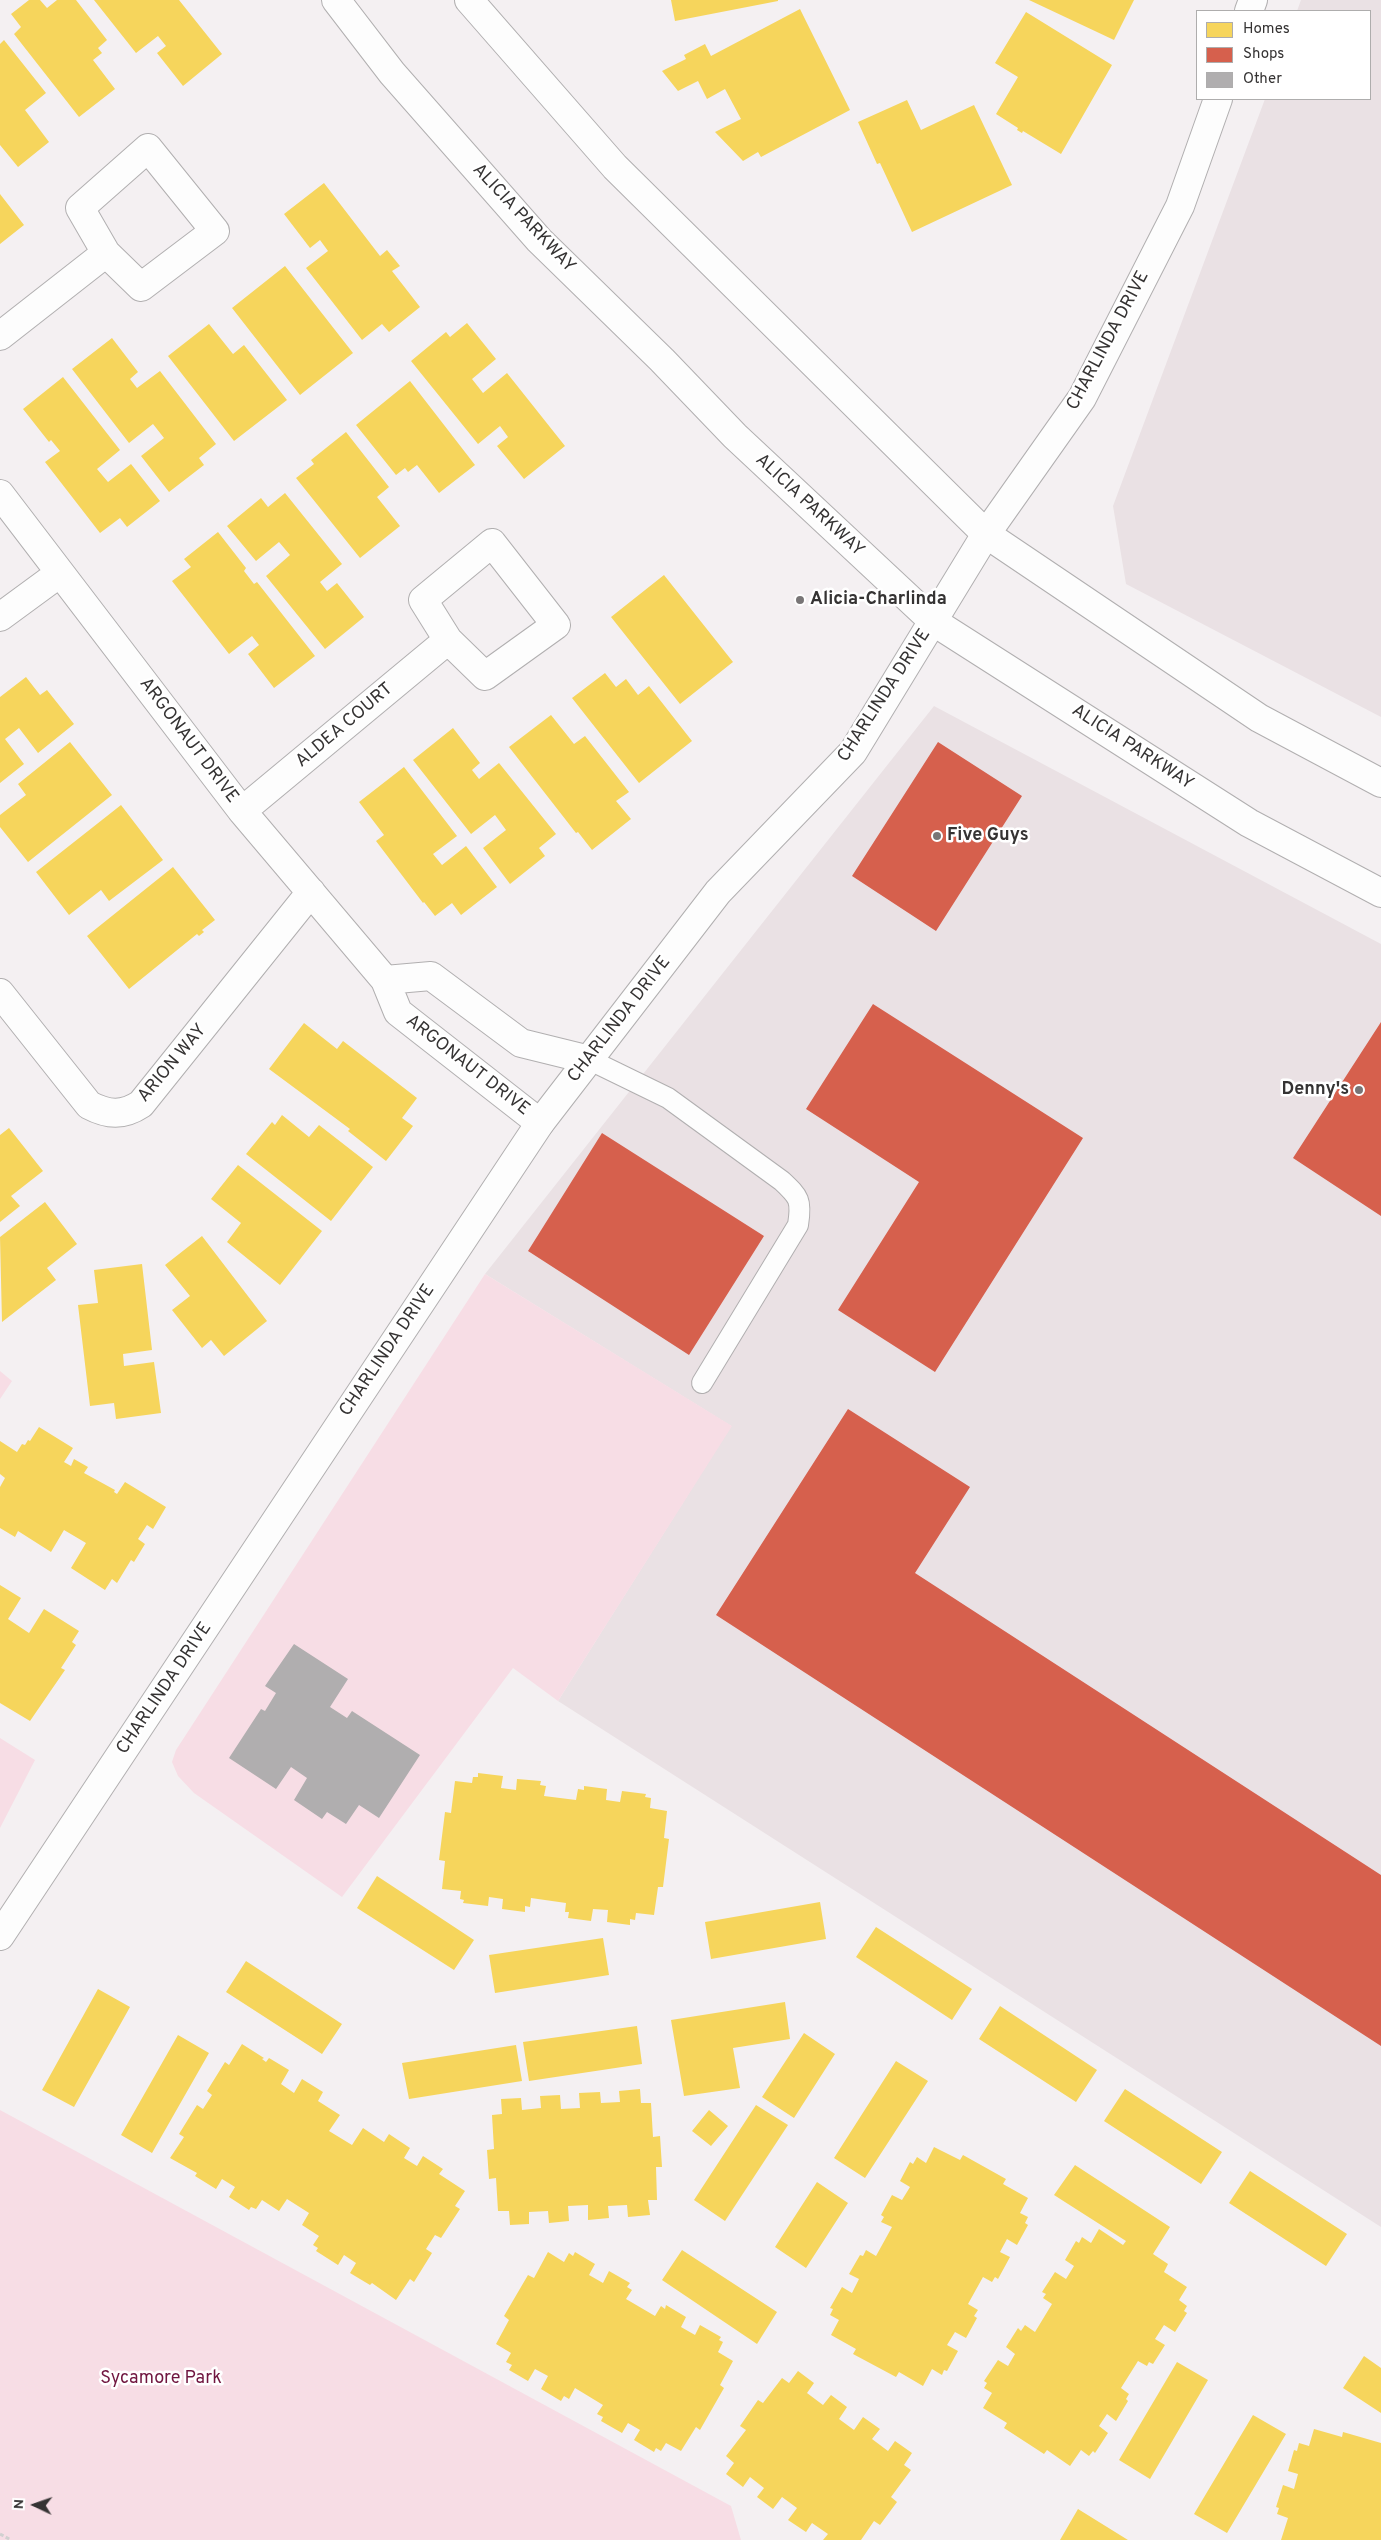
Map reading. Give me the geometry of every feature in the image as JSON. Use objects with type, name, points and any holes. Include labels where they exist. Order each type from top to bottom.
[{"type":"street","name":"ALICIA PARKWAY","points":[[336,0],[392,73],[538,240],[662,360],[735,436],[934,622],[1249,823],[1381,893]]},
{"type":"street","points":[[469,0],[615,167],[986,534],[1259,718],[1381,783]]},
{"type":"street","name":"CHARLINDA DRIVE","points":[[0,1936],[540,1123],[718,892],[853,752],[986,534],[1082,398],[1180,206],[1218,100]]},
{"type":"street","points":[[148,148],[215,231],[141,287],[106,253],[80,208],[148,148]]},
{"type":"street","points":[[0,336],[106,253]]},
{"type":"street","name":"ARGONAUT DRIVE","points":[[0,494],[242,811],[385,980],[398,1012],[540,1123]]},
{"type":"street","points":[[492,543],[556,625],[485,676],[448,640],[423,600],[492,543]]},
{"type":"street","points":[[0,617],[60,573]]},
{"type":"street","name":"ALDEA COURT","points":[[242,811],[448,640]]},
{"type":"street","name":"ARION WAY","points":[[0,993],[90,1105],[102,1112],[129,1112],[141,1104],[311,892]]},
{"type":"street","points":[[385,980],[431,976],[521,1043],[590,1060]]},
{"type":"lane","points":[[590,1060],[668,1098],[782,1181],[797,1195],[801,1208],[798,1225],[702,1383]]},
{"type":"path","points":[[0,2534],[12,2540]]},
{"type":"shaded area","points":[[1301,0],[1381,0],[1381,717],[1126,584],[1113,506],[1265,100],[1371,100],[1371,10],[1297,10]]},
{"type":"shaded area","points":[[934,706],[1381,944],[1381,2227],[558,1701],[731,1426],[485,1274]]},
{"type":"green space","points":[[485,1274],[732,1426],[558,1701],[513,1668],[342,1897],[194,1793],[178,1776],[172,1762],[176,1750]]},
{"type":"green space","points":[[0,1371],[12,1381],[0,1399]]},
{"type":"green space","points":[[0,1738],[35,1760],[0,1828]]},
{"type":"green space","name":"Sycamore Park","points":[[0,2110],[731,2506],[741,2540],[0,2540]]},
{"type":"building: Homes","points":[[29,0],[40,0],[47,8],[57,0],[76,0],[107,40],[98,48],[102,53],[93,60],[115,89],[79,117],[14,34],[21,27],[11,14]]},
{"type":"building: Homes","points":[[94,0],[179,0],[222,54],[183,86],[157,53],[166,46],[158,36],[136,53]]},
{"type":"building: Homes","points":[[671,0],[778,0],[778,1],[675,21]]},
{"type":"building: Homes","points":[[1029,0],[1134,0],[1114,40]]},
{"type":"building: Homes","points":[[800,9],[850,110],[761,157],[758,152],[743,161],[715,132],[741,119],[725,89],[707,99],[698,81],[678,91],[662,71],[686,59],[684,55],[705,44],[711,56]]},
{"type":"building: Homes","points":[[1026,12],[1112,65],[1061,154],[1023,131],[1022,133],[1017,130],[1018,128],[996,114],[1018,77],[995,63]]},
{"type":"building: Homes","points":[[4,40],[46,93],[25,110],[49,142],[18,167],[0,145],[0,44]]},
{"type":"building: Homes","points":[[907,100],[921,130],[974,105],[1012,185],[912,232],[880,163],[877,164],[858,122]]},
{"type":"building: Homes","points":[[324,183],[380,256],[387,250],[400,266],[392,271],[420,307],[389,332],[382,324],[362,340],[306,268],[328,251],[320,240],[310,248],[284,214]]},
{"type":"building: Homes","points":[[0,194],[24,225],[0,244]]},
{"type":"building: Homes","points":[[285,266],[353,353],[300,395],[232,308]]},
{"type":"building: Homes","points":[[467,323],[496,359],[472,379],[483,393],[507,373],[565,446],[524,479],[497,446],[508,437],[500,426],[478,444],[411,361],[446,332],[450,337]]},
{"type":"building: Homes","points":[[209,324],[233,354],[244,345],[287,400],[234,441],[168,356]]},
{"type":"building: Homes","points":[[112,338],[138,372],[130,379],[137,388],[160,371],[216,444],[199,458],[204,465],[169,492],[141,456],[164,438],[153,424],[129,443],[72,369]]},
{"type":"building: Homes","points":[[63,377],[120,450],[97,469],[108,482],[131,464],[160,501],[127,527],[120,518],[100,533],[45,462],[60,451],[51,440],[49,442],[23,409]]},
{"type":"building: Homes","points":[[410,381],[475,465],[439,493],[417,465],[408,472],[405,468],[396,475],[356,425]]},
{"type":"building: Homes","points":[[346,432],[389,487],[377,497],[400,526],[360,558],[296,478],[314,464],[311,460]]},
{"type":"building: Homes","points":[[285,493],[342,564],[320,582],[327,591],[337,583],[364,617],[325,649],[266,576],[290,555],[279,542],[256,561],[227,526],[261,498],[268,507]]},
{"type":"building: Homes","points":[[218,532],[246,568],[244,571],[254,584],[257,582],[315,656],[274,688],[248,654],[259,645],[252,636],[229,654],[172,581],[191,567],[184,559]]},
{"type":"building: Homes","points":[[664,575],[733,662],[680,704],[611,617]]},
{"type":"building: Homes","points":[[605,673],[616,687],[626,679],[638,695],[649,686],[692,741],[639,783],[572,698]]},
{"type":"building: Homes","points":[[26,677],[40,695],[47,690],[74,724],[38,753],[19,728],[5,739],[24,764],[0,783],[0,697]]},
{"type":"building: Homes","points":[[551,715],[574,744],[585,736],[629,792],[616,801],[631,819],[592,850],[578,832],[576,833],[509,747]]},
{"type":"building: Homes","points":[[453,728],[480,763],[472,770],[479,779],[499,763],[556,834],[539,848],[545,856],[510,884],[483,848],[506,830],[495,815],[471,834],[413,760]]},
{"type":"building: Homes","points":[[70,742],[112,795],[28,862],[0,827],[0,815],[26,795],[18,784]]},
{"type":"building: Homes","points":[[404,767],[457,836],[433,854],[442,865],[466,846],[497,887],[461,915],[452,903],[435,916],[423,903],[376,841],[384,835],[359,802]]},
{"type":"building: Homes","points":[[121,805],[163,860],[109,901],[101,890],[69,915],[36,872]]},
{"type":"building: Homes","points":[[173,867],[215,920],[202,930],[204,932],[199,936],[197,934],[129,989],[87,936]]},
{"type":"building: Homes","points":[[304,1023],[337,1049],[343,1041],[417,1098],[402,1118],[413,1126],[386,1161],[348,1131],[350,1129],[269,1069]]},
{"type":"building: Homes","points":[[282,1115],[309,1137],[319,1125],[373,1167],[331,1221],[246,1154],[272,1122],[275,1125]]},
{"type":"building: Homes","points":[[9,1128],[43,1171],[11,1196],[20,1206],[0,1222],[0,1135]]},
{"type":"building: Homes","points":[[238,1165],[322,1231],[280,1285],[227,1242],[241,1223],[211,1199]]},
{"type":"building: Homes","points":[[45,1202],[77,1244],[47,1268],[56,1280],[2,1322],[0,1237]]},
{"type":"building: Homes","points":[[202,1236],[267,1321],[224,1356],[211,1340],[202,1348],[172,1310],[190,1296],[165,1265]]},
{"type":"building: Homes","points":[[142,1264],[152,1350],[123,1354],[124,1366],[154,1362],[161,1413],[116,1419],[114,1403],[90,1406],[78,1305],[98,1303],[94,1270]]},
{"type":"building: Homes","points":[[39,1427],[73,1448],[64,1462],[71,1466],[74,1459],[88,1467],[84,1473],[115,1490],[114,1492],[117,1494],[125,1482],[166,1507],[153,1529],[147,1525],[138,1539],[145,1544],[134,1562],[131,1560],[117,1583],[112,1579],[105,1590],[71,1568],[86,1543],[64,1530],[51,1552],[18,1531],[15,1537],[0,1528],[0,1487],[5,1478],[0,1474],[0,1441],[17,1452],[22,1444],[25,1445],[28,1440],[30,1441]]},
{"type":"building: Homes","points":[[0,1585],[21,1598],[8,1619],[29,1633],[44,1609],[79,1631],[72,1642],[76,1645],[61,1668],[65,1670],[30,1721],[0,1703]]},
{"type":"building: Homes","points":[[478,1773],[503,1776],[501,1788],[516,1790],[517,1779],[541,1781],[540,1785],[546,1786],[544,1796],[576,1800],[578,1789],[584,1790],[584,1786],[607,1789],[606,1800],[620,1802],[622,1791],[646,1794],[645,1797],[651,1798],[650,1808],[667,1811],[664,1838],[669,1839],[663,1887],[658,1887],[654,1915],[636,1913],[635,1920],[630,1919],[630,1925],[607,1922],[608,1910],[593,1909],[591,1921],[568,1918],[569,1912],[565,1912],[566,1903],[531,1898],[530,1907],[525,1906],[525,1912],[502,1909],[503,1899],[489,1897],[488,1906],[463,1903],[464,1900],[460,1899],[461,1891],[442,1889],[445,1861],[439,1860],[445,1812],[451,1813],[455,1781],[472,1783],[473,1777],[478,1777]]},
{"type":"building: Homes","points":[[377,1876],[474,1940],[454,1970],[357,1908]]},
{"type":"building: Homes","points":[[820,1902],[826,1939],[711,1959],[705,1922]]},
{"type":"building: Homes","points":[[876,1927],[972,1989],[952,2020],[856,1957]]},
{"type":"building: Homes","points":[[603,1938],[609,1975],[495,1993],[489,1955]]},
{"type":"building: Homes","points":[[246,1961],[342,2024],[322,2054],[226,1992]]},
{"type":"building: Homes","points":[[98,1989],[130,2007],[74,2107],[42,2090]]},
{"type":"building: Homes","points":[[785,2002],[790,2039],[733,2048],[740,2088],[684,2096],[671,2020]]},
{"type":"building: Homes","points":[[1000,2006],[1097,2070],[1076,2102],[979,2039]]},
{"type":"building: Homes","points":[[637,2026],[642,2064],[529,2081],[523,2042]]},
{"type":"building: Homes","points":[[804,2033],[835,2054],[794,2118],[762,2097]]},
{"type":"building: Homes","points":[[178,2035],[209,2053],[152,2153],[121,2135]]},
{"type":"building: Homes","points":[[242,2044],[264,2058],[262,2059],[266,2062],[269,2058],[289,2070],[281,2084],[294,2093],[302,2079],[323,2092],[318,2101],[340,2115],[329,2131],[352,2145],[363,2128],[384,2142],[389,2134],[410,2148],[404,2158],[417,2166],[423,2156],[443,2169],[439,2174],[465,2191],[455,2206],[460,2209],[441,2238],[435,2235],[426,2249],[432,2253],[414,2282],[410,2279],[396,2300],[372,2283],[370,2285],[350,2273],[356,2263],[344,2255],[338,2265],[316,2251],[318,2248],[313,2245],[319,2236],[302,2225],[309,2213],[287,2199],[279,2211],[262,2200],[256,2209],[251,2207],[249,2210],[229,2197],[235,2187],[222,2179],[216,2189],[195,2176],[197,2173],[170,2158],[184,2137],[179,2134],[197,2105],[203,2109],[212,2095],[207,2091],[225,2062],[229,2065]]},
{"type":"building: Homes","points":[[516,2045],[522,2081],[409,2099],[402,2063]]},
{"type":"building: Homes","points":[[896,2061],[928,2081],[865,2178],[834,2158]]},
{"type":"building: Homes","points":[[640,2089],[641,2103],[651,2103],[653,2137],[660,2136],[662,2167],[656,2167],[657,2200],[648,2200],[650,2215],[628,2217],[627,2205],[608,2206],[609,2218],[588,2220],[588,2205],[568,2206],[569,2221],[549,2223],[548,2211],[529,2212],[529,2224],[510,2225],[509,2211],[498,2211],[496,2178],[489,2179],[487,2150],[494,2149],[492,2115],[502,2114],[501,2099],[521,2098],[522,2110],[541,2108],[540,2096],[560,2095],[561,2109],[580,2108],[579,2093],[600,2092],[601,2103],[620,2102],[619,2091]]},
{"type":"building: Homes","points":[[1125,2089],[1222,2152],[1201,2184],[1104,2121]]},
{"type":"building: Homes","points":[[756,2105],[788,2125],[725,2221],[694,2200]]},
{"type":"building: Homes","points":[[709,2110],[728,2126],[711,2146],[692,2131]]},
{"type":"building: Homes","points":[[934,2147],[960,2160],[963,2155],[1006,2179],[1003,2184],[1028,2198],[1020,2213],[1028,2217],[1025,2223],[1028,2225],[1017,2245],[1007,2239],[1000,2252],[1010,2257],[998,2279],[995,2277],[992,2282],[983,2277],[968,2304],[978,2310],[974,2316],[977,2318],[966,2338],[955,2332],[947,2345],[958,2351],[947,2371],[944,2370],[942,2375],[932,2369],[923,2386],[899,2372],[896,2377],[853,2354],[856,2349],[831,2335],[839,2320],[830,2315],[833,2309],[830,2308],[842,2287],[852,2293],[859,2279],[849,2274],[860,2255],[863,2256],[866,2250],[876,2256],[892,2227],[881,2222],[884,2217],[881,2215],[892,2195],[902,2200],[910,2187],[900,2181],[910,2162],[913,2164],[917,2157],[926,2163]]},
{"type":"building: Homes","points":[[1075,2165],[1170,2227],[1153,2254],[1168,2264],[1164,2272],[1187,2287],[1179,2300],[1187,2306],[1184,2311],[1187,2313],[1175,2332],[1164,2325],[1155,2339],[1165,2345],[1153,2364],[1149,2362],[1147,2366],[1138,2361],[1121,2388],[1129,2394],[1126,2399],[1128,2401],[1116,2421],[1107,2414],[1099,2426],[1108,2433],[1095,2453],[1093,2451],[1089,2456],[1081,2450],[1070,2466],[1047,2450],[1044,2454],[1004,2428],[1007,2423],[983,2408],[992,2393],[984,2388],[987,2383],[984,2381],[998,2360],[1008,2366],[1015,2354],[1006,2347],[1018,2328],[1021,2331],[1025,2325],[1035,2332],[1052,2304],[1043,2298],[1046,2294],[1042,2292],[1055,2272],[1066,2279],[1074,2266],[1065,2260],[1076,2241],[1079,2243],[1082,2237],[1091,2243],[1099,2229],[1123,2245],[1126,2241],[1054,2195]]},
{"type":"building: Homes","points":[[1250,2171],[1347,2234],[1326,2266],[1229,2203]]},
{"type":"building: Homes","points":[[817,2182],[848,2203],[806,2268],[775,2247]]},
{"type":"building: Homes","points":[[682,2250],[777,2312],[757,2344],[662,2280]]},
{"type":"building: Homes","points":[[548,2252],[564,2262],[569,2253],[573,2256],[575,2252],[595,2264],[589,2275],[603,2283],[609,2271],[630,2283],[627,2287],[632,2290],[626,2299],[655,2316],[661,2306],[665,2309],[666,2305],[686,2317],[681,2327],[695,2335],[700,2325],[721,2337],[719,2340],[723,2342],[718,2352],[733,2361],[720,2385],[724,2388],[700,2430],[696,2427],[681,2451],[666,2443],[661,2451],[656,2448],[654,2452],[634,2440],[640,2430],[628,2423],[622,2433],[601,2421],[603,2417],[597,2414],[603,2405],[575,2388],[569,2399],[564,2396],[561,2401],[541,2389],[548,2376],[535,2369],[528,2381],[509,2370],[512,2365],[506,2362],[511,2353],[496,2344],[509,2320],[504,2316],[528,2275],[534,2278]]},
{"type":"building: Homes","points":[[1364,2356],[1381,2368],[1381,2413],[1343,2388]]},
{"type":"building: Homes","points":[[1177,2362],[1208,2380],[1150,2479],[1119,2460]]},
{"type":"building: Homes","points":[[798,2371],[814,2383],[807,2393],[823,2405],[831,2395],[847,2407],[839,2419],[854,2430],[863,2417],[880,2429],[872,2439],[888,2451],[895,2441],[912,2453],[904,2465],[911,2470],[891,2497],[897,2502],[880,2525],[874,2521],[861,2540],[823,2540],[828,2534],[812,2523],[806,2532],[788,2520],[797,2508],[782,2497],[773,2509],[757,2497],[764,2488],[750,2477],[743,2487],[726,2474],[734,2463],[726,2456],[746,2430],[740,2426],[758,2400],[763,2403],[782,2378],[789,2383]]},
{"type":"building: Homes","points":[[1253,2415],[1286,2434],[1227,2533],[1194,2514]]},
{"type":"building: Homes","points":[[1314,2429],[1342,2437],[1343,2432],[1381,2443],[1381,2540],[1281,2540],[1288,2518],[1277,2514],[1279,2508],[1276,2507],[1283,2485],[1294,2489],[1298,2474],[1288,2471],[1294,2450],[1297,2451],[1299,2443],[1309,2446]]},
{"type":"building: Homes","points":[[1078,2509],[1128,2540],[1060,2540]]},
{"type":"building: Shops","name":"Five Guys","points":[[938,742],[1022,796],[936,931],[852,876]]},
{"type":"building: Shops","points":[[873,1004],[1083,1138],[935,1372],[838,1310],[919,1182],[806,1109]]},
{"type":"building: Shops","name":"Denny's","points":[[1381,1022],[1381,1216],[1293,1158]]},
{"type":"building: Shops","points":[[602,1133],[764,1236],[689,1355],[528,1251]]},
{"type":"building: Shops","points":[[848,1409],[970,1487],[915,1573],[1381,1875],[1381,2046],[716,1615]]},
{"type":"building: Other","points":[[294,1644],[348,1679],[330,1707],[347,1718],[352,1711],[420,1755],[379,1818],[359,1805],[346,1824],[327,1812],[322,1819],[294,1800],[307,1778],[291,1767],[276,1789],[229,1758],[261,1709],[265,1711],[276,1693],[265,1686]]},
{"type":"place","name":"Alicia-Charlinda","points":[[800,600]]},
{"type":"place","name":"Five Guys","points":[[937,836]]},
{"type":"place","name":"Denny's","points":[[1359,1090]]}]
